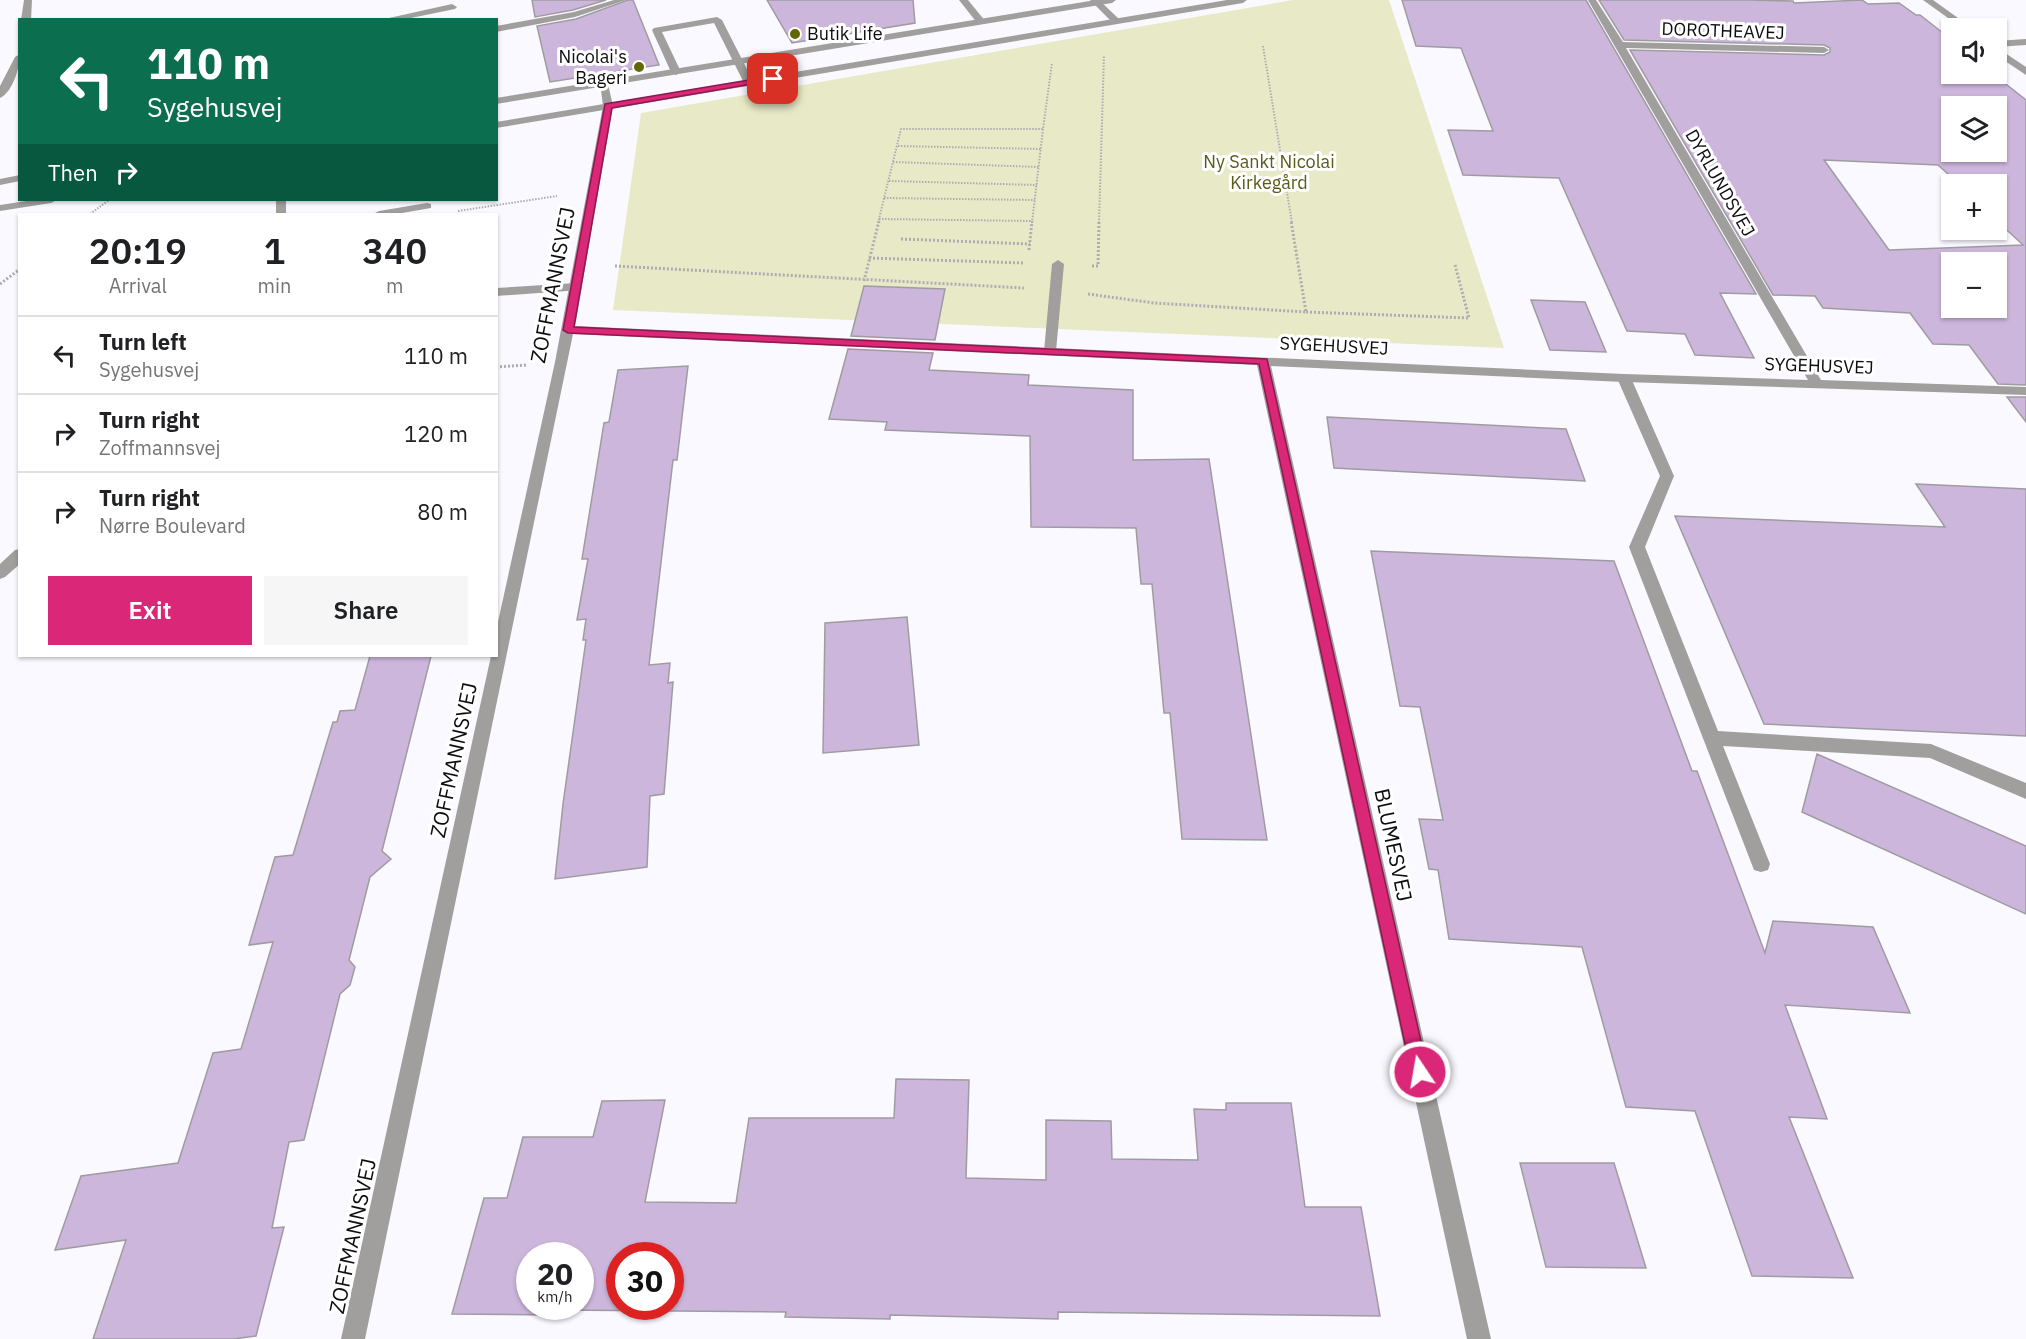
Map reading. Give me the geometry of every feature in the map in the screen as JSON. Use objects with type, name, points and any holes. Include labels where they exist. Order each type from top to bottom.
[{"type":"street","points":[[26,18],[28,0]]},
{"type":"street","points":[[498,29],[561,19],[601,9],[622,0]]},
{"type":"street","points":[[963,0],[981,22]]},
{"type":"street","points":[[498,101],[1112,0]]},
{"type":"street","points":[[498,125],[1243,0]]},
{"type":"street","name":"DYRLUNDSVEJ","points":[[1592,0],[1817,384]]},
{"type":"street","points":[[1927,0],[1953,18]]},
{"type":"street","points":[[1096,1],[1116,21]]},
{"type":"street","points":[[392,18],[452,4]]},
{"type":"street","points":[[676,72],[657,30],[717,20],[749,83]]},
{"type":"street","points":[[2007,43],[2026,42]]},
{"type":"street","name":"DOROTHEAVEJ","points":[[1620,45],[1824,50]]},
{"type":"street","points":[[2007,58],[2026,72]]},
{"type":"street","points":[[0,95],[18,61]]},
{"type":"street","name":"ZOFFMANNSVEJ","points":[[354,1339],[568,330],[608,106],[603,84]]},
{"type":"street","points":[[0,182],[18,178]]},
{"type":"street","points":[[0,208],[45,201]]},
{"type":"street","points":[[385,213],[427,206]]},
{"type":"street","points":[[1050,351],[1058,264]]},
{"type":"street","points":[[498,292],[576,287]]},
{"type":"street","name":"SYGEHUSVEJ","points":[[568,330],[1624,378],[2026,391]]},
{"type":"street","name":"BLUMESVEJ","points":[[1263,361],[1479,1339]]},
{"type":"street","points":[[1624,378],[1668,476],[1637,547],[1761,864]]},
{"type":"street","points":[[0,573],[18,556]]},
{"type":"street","points":[[1712,738],[1931,751],[2026,791]]},
{"type":"path","points":[[1058,264],[1098,266],[1105,23]]},
{"type":"path","points":[[1029,253],[1056,31]]},
{"type":"path","points":[[1263,46],[1306,312]]},
{"type":"path","points":[[864,280],[901,129],[1043,129]]},
{"type":"path","points":[[898,146],[1041,149]]},
{"type":"path","points":[[893,162],[1039,167]]},
{"type":"path","points":[[890,181],[1037,185]]},
{"type":"path","points":[[427,206],[448,212],[594,190]]},
{"type":"path","points":[[884,198],[1035,200]]},
{"type":"path","points":[[91,213],[108,201]]},
{"type":"path","points":[[879,219],[1032,221]]},
{"type":"path","points":[[901,239],[1030,244]]},
{"type":"path","points":[[869,258],[1028,263]]},
{"type":"path","points":[[581,264],[1056,290],[1154,303],[1469,318],[1455,265]]},
{"type":"path","points":[[0,284],[18,270]]},
{"type":"green space","name":"Ny Sankt Nicolai Kirkegård","points":[[1293,0],[1389,0],[1504,348],[613,310],[641,113]]},
{"type":"building","points":[[532,0],[606,0],[573,10],[535,17]]},
{"type":"building","points":[[633,0],[659,65],[550,82],[537,26],[576,19]]},
{"type":"building","points":[[767,0],[913,0],[915,23],[792,43]]},
{"type":"building","points":[[1402,0],[1586,0],[1756,294],[1720,293],[1754,358],[1695,355],[1685,334],[1627,331],[1559,178],[1463,175],[1448,130],[1493,131],[1461,48],[1416,46]]},
{"type":"building","points":[[1599,0],[1749,0],[1793,1],[1794,3],[1862,0],[1868,4],[1899,3],[1916,15],[1920,15],[1941,31],[1941,84],[2006,84],[2026,100],[2026,385],[1998,384],[1969,345],[1933,344],[1910,313],[1823,308],[1815,296],[1773,295],[1630,50],[1824,55],[1830,52],[1830,48],[1824,45],[1624,40]],"holes":[[[1824,160],[1938,165],[1948,174],[2007,174],[2007,230],[2023,245],[1889,250]]]},
{"type":"building","points":[[864,286],[945,289],[935,340],[851,336]]},
{"type":"building","points":[[1531,300],[1585,302],[1606,352],[1550,350]]},
{"type":"building","points":[[848,349],[933,353],[929,370],[1029,375],[1028,385],[1133,390],[1133,460],[1209,459],[1267,840],[1182,839],[1170,713],[1164,713],[1152,584],[1141,584],[1136,528],[1031,527],[1030,436],[885,430],[887,422],[829,419]]},
{"type":"building","points":[[688,366],[677,460],[673,460],[649,665],[670,663],[668,683],[673,682],[664,794],[650,796],[647,867],[555,879],[586,640],[583,640],[586,619],[577,620],[588,559],[582,559],[604,423],[609,422],[618,370]]},
{"type":"building","points":[[2007,397],[2026,397],[2026,422]]},
{"type":"building","points":[[1327,417],[1566,429],[1585,481],[1334,468]]},
{"type":"building","points":[[1916,484],[2026,489],[2026,736],[1764,724],[1675,516],[1945,527]]},
{"type":"building","points":[[1371,551],[1614,561],[1692,771],[1697,771],[1765,953],[1773,921],[1873,927],[1910,1013],[1785,1005],[1827,1119],[1789,1117],[1853,1278],[1752,1276],[1695,1111],[1626,1107],[1582,947],[1449,939],[1438,870],[1429,869],[1419,819],[1443,820],[1420,707],[1400,706]]},
{"type":"building","points":[[907,617],[919,745],[823,753],[825,623]]},
{"type":"building","points":[[370,657],[431,657],[382,851],[391,859],[370,877],[349,960],[355,967],[350,985],[340,994],[304,1140],[289,1142],[272,1228],[284,1227],[256,1336],[233,1339],[93,1339],[126,1240],[55,1250],[81,1176],[178,1163],[213,1053],[241,1049],[273,942],[249,945],[275,857],[293,855],[333,722],[337,722],[340,711],[355,710]]},
{"type":"building","points":[[1817,754],[2026,846],[2026,914],[1802,812]]},
{"type":"building","points":[[896,1079],[969,1080],[966,1178],[1046,1180],[1046,1120],[1111,1121],[1112,1159],[1198,1160],[1194,1109],[1226,1110],[1226,1103],[1291,1103],[1305,1207],[1361,1207],[1380,1316],[1058,1312],[1058,1319],[890,1315],[890,1319],[785,1317],[786,1312],[684,1311],[684,1242],[606,1242],[606,1310],[594,1310],[594,1242],[516,1242],[516,1315],[452,1314],[484,1198],[507,1198],[523,1137],[593,1137],[602,1101],[665,1100],[645,1202],[736,1203],[749,1118],[894,1118]]},
{"type":"building","points":[[1520,1163],[1614,1163],[1646,1268],[1546,1267]]},
{"type":"place","name":"Butik Life","points":[[795,34]]},
{"type":"place","name":"Nicolai's Bageri","points":[[639,67]]},
{"type":"route","points":[[773,79],[608,106],[568,330],[1263,361],[1420,1072]]}]
